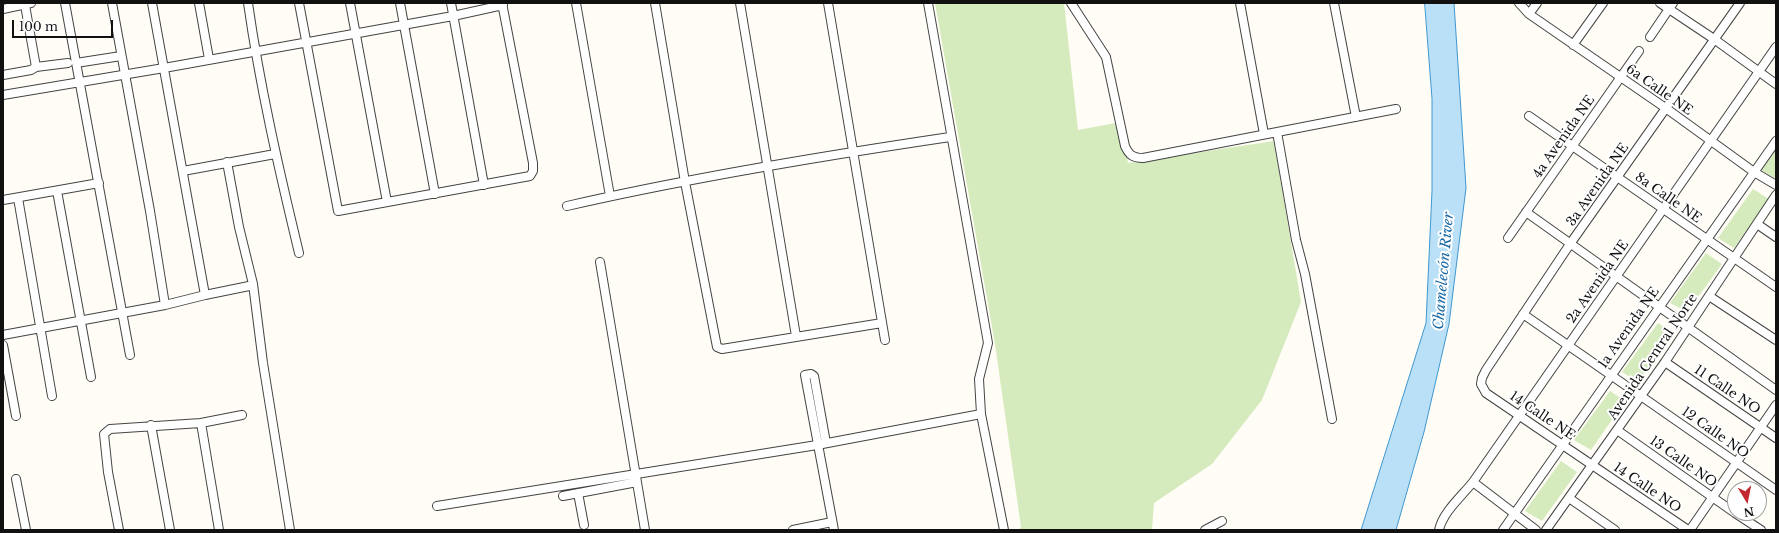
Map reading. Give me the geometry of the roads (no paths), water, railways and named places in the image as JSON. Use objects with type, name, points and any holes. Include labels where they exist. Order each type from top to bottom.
[{"type":"street","points":[[66,3],[72,63],[80,81],[130,355]]},
{"type":"street","points":[[112,3],[150,211],[165,305]]},
{"type":"street","points":[[152,3],[205,295]]},
{"type":"street","points":[[199,3],[209,59]]},
{"type":"street","points":[[248,3],[255,51],[275,154],[299,253]]},
{"type":"street","points":[[3,95],[164,68],[306,41],[404,25],[453,16],[502,4],[533,171],[530,176],[338,211],[306,41],[299,3]]},
{"type":"street","points":[[350,3],[387,202]]},
{"type":"street","points":[[400,3],[435,194]]},
{"type":"street","points":[[451,3],[484,185]]},
{"type":"street","points":[[576,3],[610,196]]},
{"type":"street","points":[[655,3],[685,182],[717,347],[722,349],[882,323]]},
{"type":"street","points":[[740,3],[796,336]]},
{"type":"street","points":[[828,3],[885,340]]},
{"type":"street","points":[[928,3],[950,137],[988,343],[979,379],[981,414],[1004,530]]},
{"type":"street","points":[[1071,3],[1106,57],[1125,146],[1134,158],[1143,158],[1396,109]]},
{"type":"street","points":[[1240,3],[1264,134]]},
{"type":"street","points":[[1334,3],[1356,116]]},
{"type":"street","name":"6a Calle NE","points":[[1519,3],[1529,14],[1667,109],[1754,172],[1776,185]]},
{"type":"street","points":[[1529,14],[1537,3]]},
{"type":"street","points":[[1573,45],[1602,3]]},
{"type":"street","points":[[1660,3],[1671,6],[1776,84]]},
{"type":"street","name":"3a Avenida NE","points":[[1481,384],[1486,370],[1570,244],[1667,109],[1740,3]]},
{"type":"street","points":[[3,9],[28,4],[36,67]]},
{"type":"street","points":[[1650,37],[1671,6]]},
{"type":"street","name":"2a Avenida NE","points":[[1439,530],[1441,522],[1447,513],[1473,482],[1776,47]]},
{"type":"street","name":"4a Avenida NE","points":[[1508,238],[1639,51]]},
{"type":"street","points":[[3,75],[34,69],[36,67],[121,56]]},
{"type":"street","name":"8a Calle NE","points":[[1529,116],[1776,288]]},
{"type":"street","points":[[1277,132],[1296,240],[1305,274],[1332,419]]},
{"type":"street","points":[[567,206],[610,196],[854,151],[950,137]]},
{"type":"street","name":"1a Avenida NE","points":[[1503,530],[1564,445],[1658,307],[1776,141]]},
{"type":"street","points":[[183,171],[275,154]]},
{"type":"street","points":[[227,162],[239,227],[253,284],[261,351],[290,530]]},
{"type":"street","points":[[3,200],[99,183]]},
{"type":"street","points":[[57,191],[91,378]]},
{"type":"street","name":"Avenida Central Norte","points":[[1546,530],[1665,362],[1776,195]]},
{"type":"street","points":[[18,198],[52,396]]},
{"type":"street","points":[[1526,212],[1776,390]]},
{"type":"street","points":[[1757,224],[1776,237]]},
{"type":"street","points":[[600,262],[645,530]]},
{"type":"street","points":[[3,335],[165,305],[253,284]]},
{"type":"street","points":[[1709,296],[1776,340]]},
{"type":"street","name":"12 Calle NO","points":[[1523,314],[1776,490]]},
{"type":"street","points":[[3,345],[16,416]]},
{"type":"street","name":"11 Calle NO","points":[[1665,362],[1776,438]]},
{"type":"street","points":[[793,530],[833,526],[817,445],[806,375],[811,374],[814,376],[826,443]]},
{"type":"street","name":"14 Calle NE","points":[[1481,384],[1486,392],[1592,465]]},
{"type":"street","points":[[1689,530],[1776,405]]},
{"type":"street","points":[[437,506],[636,478],[981,414]]},
{"type":"street","points":[[119,530],[108,472],[104,434],[110,429],[151,425],[201,423],[242,415]]},
{"type":"street","points":[[201,423],[219,530]]},
{"type":"street","points":[[151,425],[170,530]]},
{"type":"street","name":"13 Calle NO","points":[[1617,430],[1727,508]]},
{"type":"street","name":"14 Calle NO","points":[[1592,465],[1689,530]]},
{"type":"street","points":[[563,496],[636,478]]},
{"type":"street","points":[[16,479],[26,530]]},
{"type":"street","points":[[1473,482],[1536,530]]},
{"type":"street","points":[[578,493],[584,525]]},
{"type":"street","points":[[1569,498],[1615,530]]},
{"type":"street","points":[[1204,530],[1222,521]]},
{"type":"street","name":"13 Calle NO","points":[[1747,521],[1761,530]]},
{"type":"water","name":"Chamelecón River","points":[[1425,3],[1454,3],[1466,188],[1449,324],[1424,432],[1396,530],[1361,530],[1426,323],[1432,191],[1432,99]]}]
